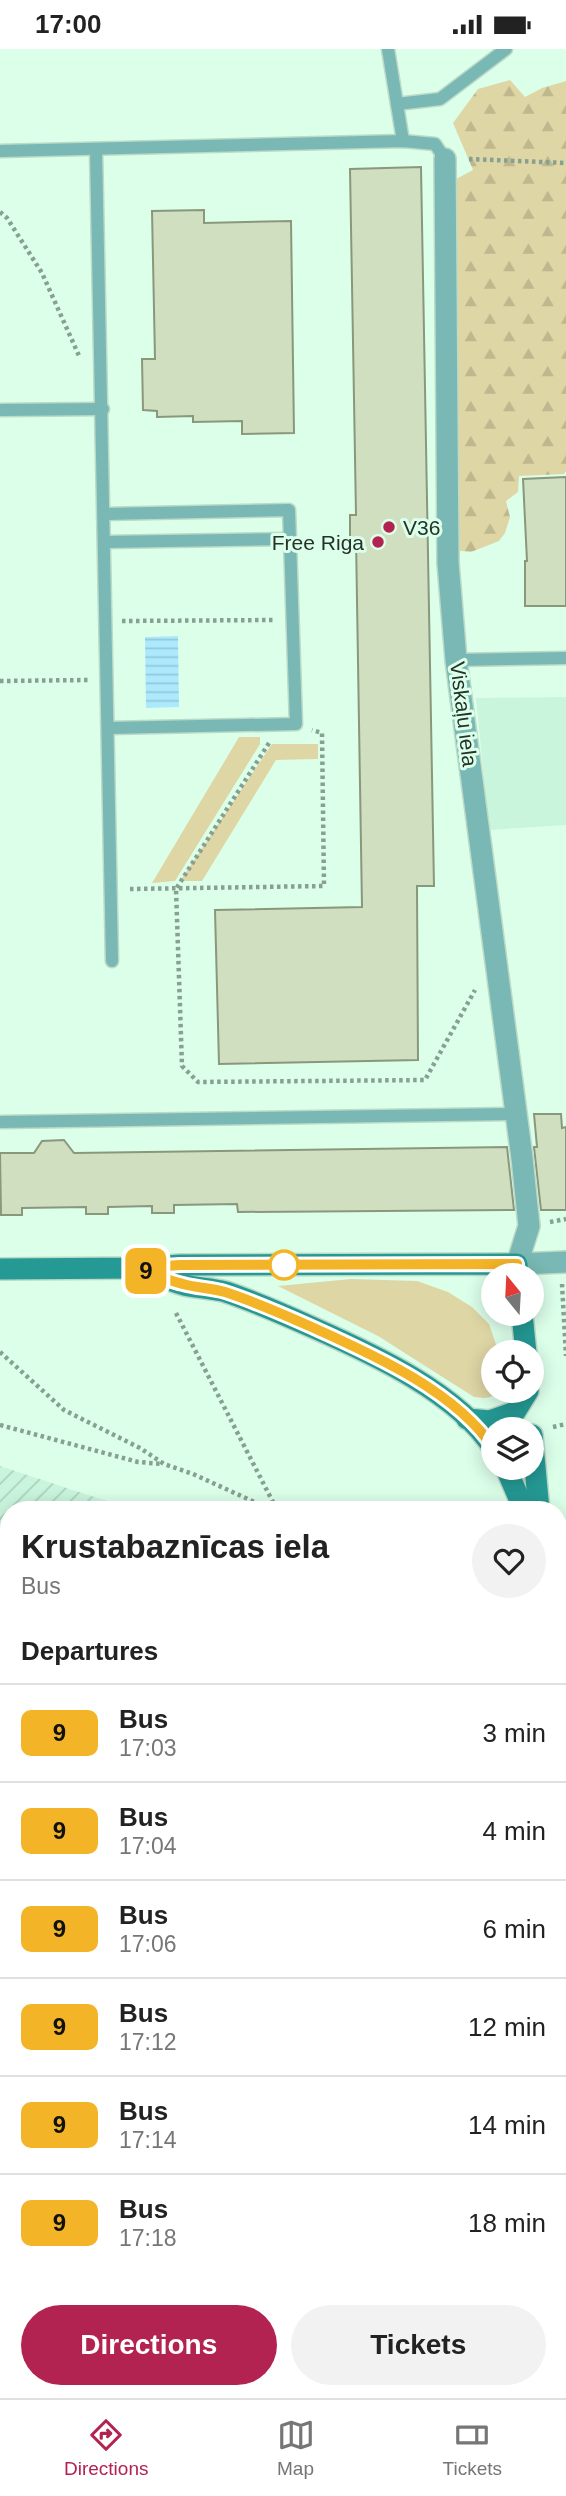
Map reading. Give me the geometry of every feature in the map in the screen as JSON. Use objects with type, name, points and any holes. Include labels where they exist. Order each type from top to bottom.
[{"type":"street","name":"Viskaļu iela","points":[[445,159],[448,563],[456,660],[529,1226],[519,1263]]},
{"type":"street","points":[[544,1265],[563,1262]]},
{"type":"street","points":[[0,1269],[180,1265],[481,1269]]},
{"type":"street","points":[[138,1268],[182,1284],[222,1291],[264,1306],[366,1351],[413,1377],[481,1432]]},
{"type":"street","points":[[467,1419],[490,1421],[515,1412],[521,1403]]},
{"type":"street","points":[[511,1480],[520,1501]]},
{"type":"street","points":[[536,1480],[538,1501]]},
{"type":"lane","points":[[388,49],[403,141]]},
{"type":"lane","points":[[397,104],[440,99],[506,49]]},
{"type":"lane","points":[[0,151],[403,141],[435,144],[445,159]]},
{"type":"lane","points":[[96,150],[112,961]]},
{"type":"lane","points":[[0,410],[103,409]]},
{"type":"lane","points":[[105,514],[289,510],[296,724],[109,728]]},
{"type":"lane","points":[[105,542],[290,539]]},
{"type":"lane","points":[[456,660],[566,658]]},
{"type":"lane","points":[[0,1122],[516,1114]]},
{"type":"path","points":[[445,159],[566,163]]},
{"type":"path","points":[[0,212],[7,218],[42,274],[82,364]]},
{"type":"path","points":[[107,621],[293,619]]},
{"type":"path","points":[[0,681],[108,680]]},
{"type":"path","points":[[111,889],[324,886],[322,733],[296,724]]},
{"type":"path","points":[[281,725],[176,889],[182,1066],[198,1081],[425,1080],[495,954]]},
{"type":"path","points":[[563,1262],[566,1356]]},
{"type":"path","points":[[176,1313],[270,1501]]},
{"type":"path","points":[[0,1352],[64,1410],[140,1448],[164,1464]]},
{"type":"path","points":[[0,1425],[138,1462],[164,1464],[254,1501]]},
{"type":"shaded area","points":[[566,697],[566,825],[489,830],[476,698]]},
{"type":"shaded area","points":[[0,1466],[107,1501],[0,1501]]},
{"type":"green space","points":[[510,80],[525,97],[542,88],[566,81],[566,471],[564,474],[519,476],[518,492],[506,501],[510,517],[505,533],[499,541],[471,552],[452,550],[451,189],[458,178],[473,170],[453,123],[478,89]]},
{"type":"green space","points":[[239,737],[260,737],[260,744],[175,881],[152,883]]},
{"type":"green space","points":[[272,744],[318,744],[318,759],[276,760],[202,881],[180,881]]},
{"type":"green space","points":[[351,1279],[417,1281],[448,1292],[481,1316],[481,1327],[490,1327],[495,1340],[481,1340],[481,1398],[474,1397],[378,1336],[278,1286]]},
{"type":"water","points":[[178,636],[179,707],[146,708],[145,637]]},
{"type":"building","name":"V36","points":[[421,167],[434,886],[417,886],[418,1060],[219,1064],[215,910],[362,907],[356,539],[350,539],[350,515],[356,515],[350,169]]},
{"type":"building","points":[[204,210],[204,223],[291,221],[294,433],[242,434],[242,421],[193,422],[193,416],[157,417],[157,411],[143,410],[142,359],[155,359],[152,211]]},
{"type":"building","points":[[566,477],[566,606],[525,606],[527,561],[523,479]]},
{"type":"building","points":[[534,1114],[561,1114],[562,1128],[566,1127],[566,1210],[541,1210],[534,1147],[537,1147]]},
{"type":"building","points":[[64,1140],[74,1153],[507,1147],[514,1210],[238,1212],[237,1204],[174,1205],[174,1213],[152,1213],[152,1206],[108,1207],[108,1214],[86,1214],[86,1207],[22,1208],[22,1215],[1,1215],[0,1153],[34,1153],[42,1141]]},
{"type":"bus line","name":"9","points":[[481,1264],[180,1265],[138,1268],[182,1284],[222,1291],[264,1306],[366,1351],[413,1377],[456,1409],[481,1432]]},
{"type":"place","name":"V36","points":[[389,527]]},
{"type":"place","name":"Free Riga","points":[[378,542]]}]
